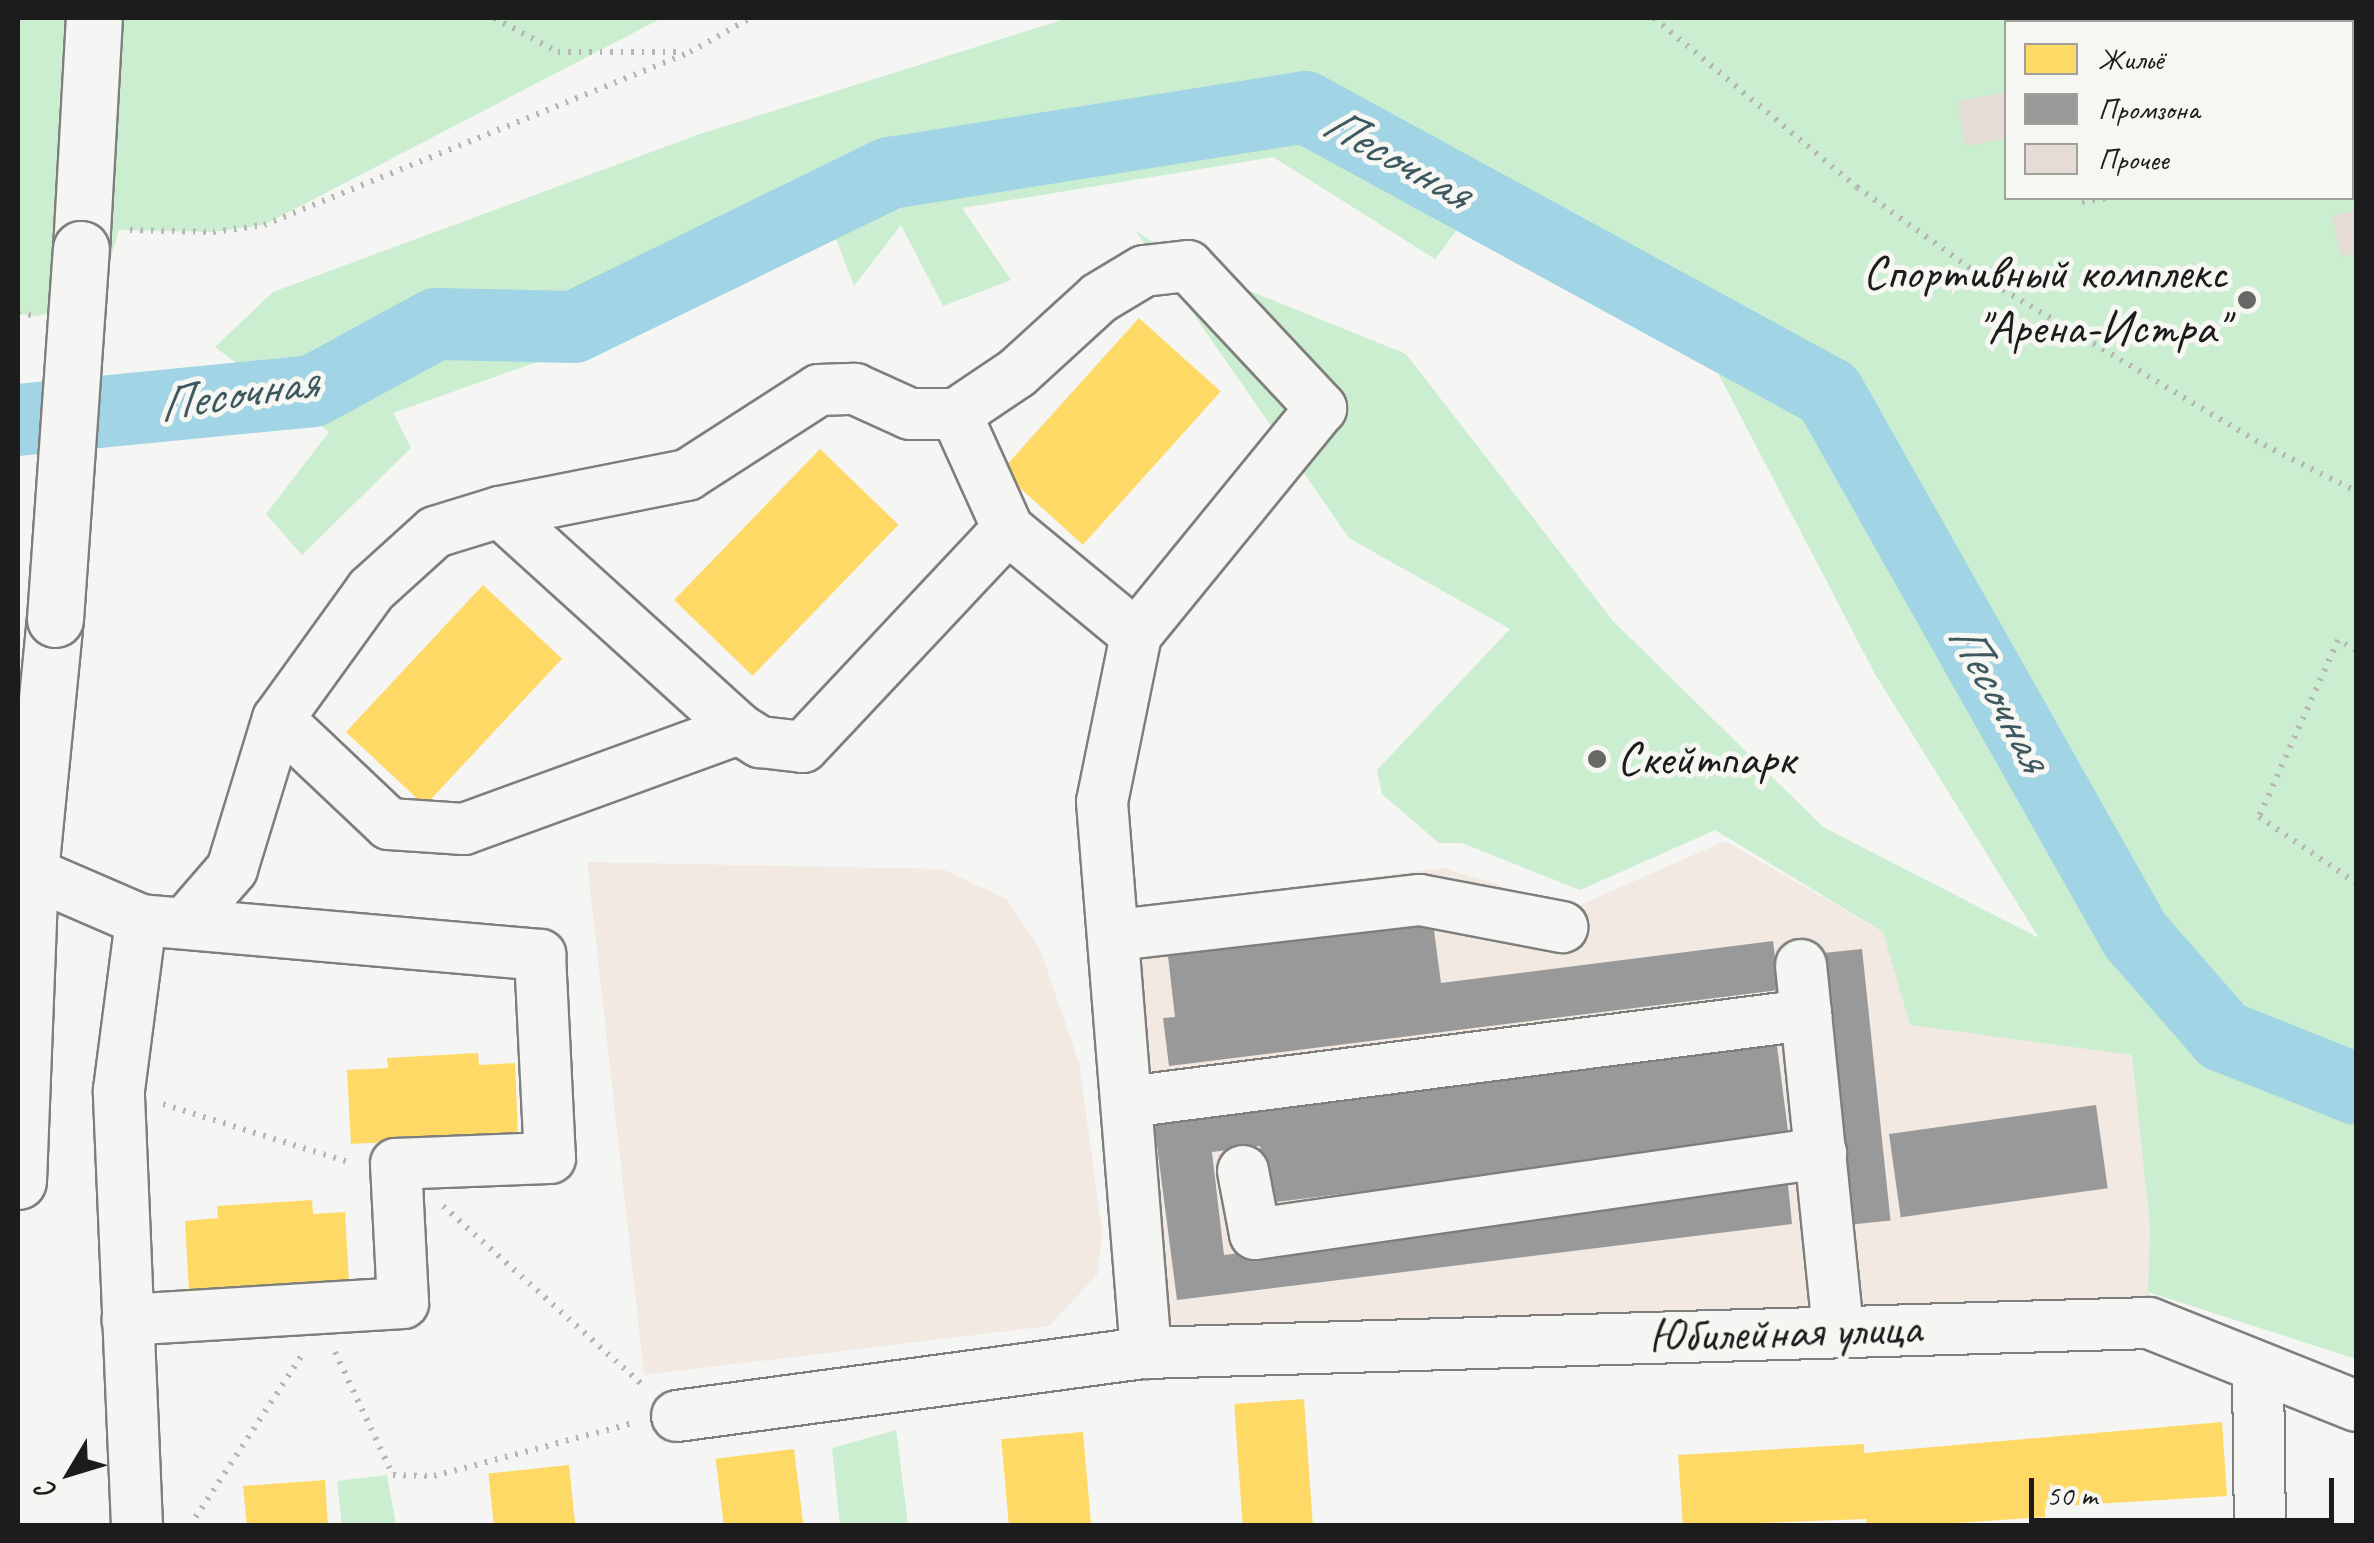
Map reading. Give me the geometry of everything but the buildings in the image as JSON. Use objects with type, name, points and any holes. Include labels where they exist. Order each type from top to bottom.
[{"type":"main road","points":[[18,1181],[30,872],[56,619],[94,18]]},
{"type":"street","points":[[138,1526],[119,1090],[164,921],[232,869],[278,720],[371,590],[436,532],[500,512],[687,475],[819,390],[855,389],[910,414],[956,414],[1017,374],[1099,298],[1144,271],[1188,266],[1321,408],[1136,635],[1102,802],[1116,935],[1146,1353]]},
{"type":"street","points":[[956,414],[1008,529],[1136,635]]},
{"type":"street","points":[[500,512],[740,729],[760,742],[803,747],[1008,529]]},
{"type":"street","points":[[278,720],[389,824],[464,829],[740,729]]},
{"type":"street","points":[[30,872],[164,921],[540,955],[550,1158],[396,1164],[403,1303],[128,1320]]},
{"type":"street","points":[[1116,935],[1420,900],[1562,927]]},
{"type":"street","points":[[1801,966],[1838,1330]]},
{"type":"street","points":[[1128,1102],[1806,1016]]},
{"type":"street","points":[[1243,1172],[1255,1234],[1821,1153]]},
{"type":"street","name":"Юбилейная улица","points":[[677,1416],[1146,1353],[2149,1323],[2258,1370],[2356,1406]]},
{"type":"street","points":[[2258,1370],[2260,1526]]},
{"type":"path","points":[[494,18],[558,52],[690,52]]},
{"type":"path","points":[[213,232],[264,225],[690,52],[750,18]]},
{"type":"path","points":[[1654,18],[1842,175],[1984,279],[2264,445],[2356,491]]},
{"type":"path","points":[[2082,202],[2094,200]]},
{"type":"path","points":[[2356,650],[2338,640],[2259,817],[2356,884]]},
{"type":"path","points":[[119,1090],[344,1163],[396,1164],[677,1416]]},
{"type":"path","points":[[329,1346],[341,1358],[393,1475],[434,1476],[589,1430],[677,1416]]},
{"type":"path","points":[[190,1526],[306,1349]]},
{"type":"shaded area","points":[[1725,841],[1883,932],[1910,1024],[2133,1055],[2150,1227],[2149,1323],[1146,1353],[1115,909],[1444,868],[1573,908]]},
{"type":"shaded area","points":[[587,862],[942,869],[1006,899],[1040,949],[1079,1063],[1102,1231],[1097,1275],[1049,1326],[644,1375]]},
{"type":"green space","points":[[18,18],[662,18],[264,225],[213,232],[119,230],[104,279],[74,307],[37,316],[18,314]]},
{"type":"green space","points":[[1068,18],[2356,18],[2356,1359],[2148,1292],[2150,1227],[2132,1055],[1910,1025],[1883,932],[1715,830],[1580,890],[1462,843],[1439,843],[1382,794],[1377,770],[1510,629],[1349,538],[1135,230],[1188,266],[1406,354],[1613,621],[1823,827],[2039,938],[1875,674],[1718,373],[1494,181],[1435,259],[1273,157],[962,208],[1011,280],[943,306],[901,225],[854,286],[817,188],[605,288],[565,352],[393,413],[411,448],[302,555],[266,514],[329,432],[215,347],[273,292],[697,135]]},
{"type":"green space","points":[[896,1430],[908,1525],[840,1525],[832,1448]]},
{"type":"green space","points":[[387,1475],[396,1525],[342,1525],[337,1481]]},
{"type":"waterway","name":"Песочная","points":[[18,420],[313,391],[436,324],[574,327],[890,173],[1305,107],[1829,393],[2135,935],[2223,1036],[2356,1089]]},
{"type":"place","name":"Спортивный комплекс \"Арена-Истра\"","points":[[2247,300]]},
{"type":"place","name":"Скейтпарк","points":[[1597,759]]}]
